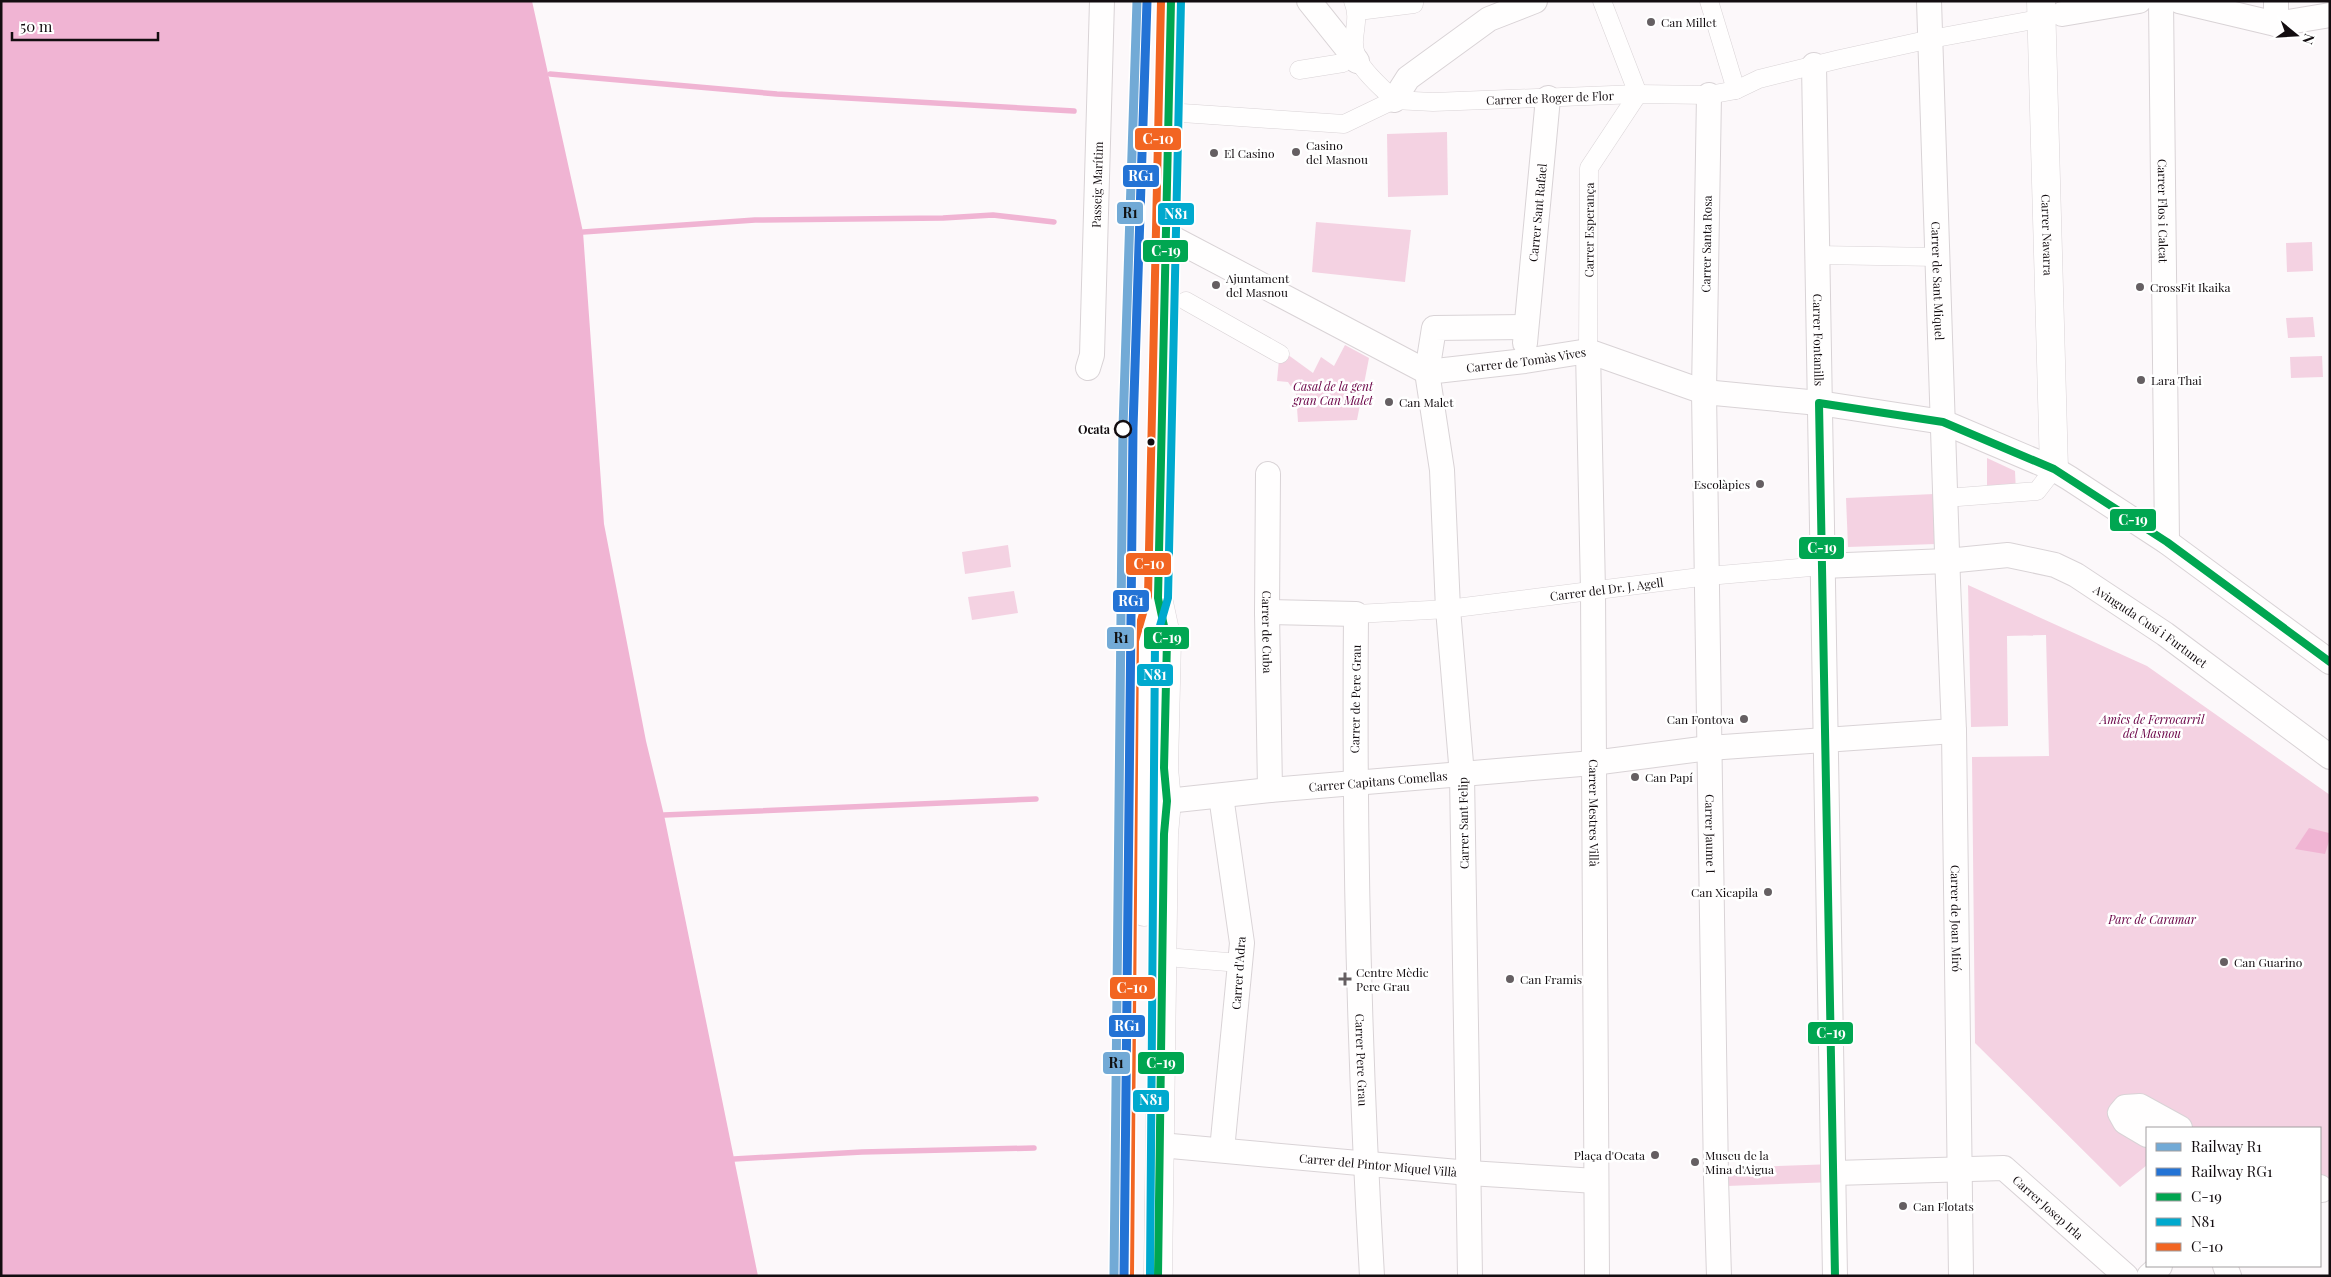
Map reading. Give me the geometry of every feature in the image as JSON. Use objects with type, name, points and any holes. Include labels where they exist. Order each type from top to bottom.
[{"type":"main road","points":[[1158,1276],[1164,834],[1167,801],[1164,768],[1167,640],[1158,598],[1167,112],[1171,1]]},
{"type":"main road","name":"Carrer Navarra","points":[[2045,12],[2054,469]]},
{"type":"main road","points":[[1140,1276],[1145,641],[1158,598]]},
{"type":"main road","points":[[1145,641],[1154,687],[1151,766],[1155,791],[1167,801]]},
{"type":"street","name":"Passeig Marítim","points":[[1088,368],[1092,355],[1102,1]]},
{"type":"street","points":[[1350,62],[1354,42],[1355,6],[1414,4],[1414,1]]},
{"type":"street","points":[[1315,3],[1350,62],[1394,100],[1408,78],[1489,19],[1535,1]]},
{"type":"street","points":[[1602,1],[1638,94]]},
{"type":"street","points":[[1709,1],[1736,90]]},
{"type":"street","name":"Carrer de Sant Miquel","points":[[1929,1],[1947,561]]},
{"type":"street","points":[[2045,12],[2139,1]]},
{"type":"street","name":"Carrer Flos i Calcat","points":[[2160,1],[2167,542]]},
{"type":"street","points":[[2178,1],[2276,13],[2330,15]]},
{"type":"street","name":"Carrer de Roger de Flor","points":[[1167,112],[1344,124],[1394,100],[1433,102],[1638,94],[1708,95],[1736,90],[1759,79],[1814,65],[2045,12]]},
{"type":"street","points":[[1299,70],[1350,62]]},
{"type":"street","name":"Carrer Fontanills","points":[[1814,65],[1825,739],[1835,1173],[1835,1276]]},
{"type":"street","name":"Carrer Esperança","points":[[1588,351],[1589,168],[1638,94]]},
{"type":"street","name":"Carrer Santa Rosa","points":[[1704,392],[1708,95]]},
{"type":"street","name":"Carrer Sant Rafael","points":[[1427,372],[1434,328],[1525,338],[1548,98]]},
{"type":"street","points":[[1165,234],[1427,372]]},
{"type":"street","points":[[1817,255],[1937,257]]},
{"type":"street","points":[[1186,301],[1280,354]]},
{"type":"street","name":"Carrer de Tomàs Vives","points":[[1427,372],[1525,361],[1588,351],[1704,392],[1819,403],[1943,422],[2054,469],[2167,542],[2330,662]]},
{"type":"street","name":"Carrer Mestres Villà","points":[[1588,351],[1593,591],[1598,1276]]},
{"type":"street","name":"Carrer Sant Felip","points":[[1427,372],[1462,775],[1470,1276]]},
{"type":"street","name":"Carrer Jaume I","points":[[1704,392],[1719,1276]]},
{"type":"street","points":[[1946,498],[2037,491],[2054,469]]},
{"type":"street","name":"Carrer de Cuba","points":[[1268,474],[1266,612],[1270,790]]},
{"type":"street","name":"Avinguda Cusí i Furtunet","points":[[1947,561],[2008,555],[2049,563],[2062,568],[2165,634],[2330,757]]},
{"type":"street","name":"Carrer del Dr. J. Agell","points":[[1266,612],[1356,614],[1448,609],[1708,576],[1822,566],[1947,561]]},
{"type":"street","name":"Carrer de Joan Miró","points":[[1947,561],[1954,731],[1962,1276]]},
{"type":"street","name":"Carrer de Pere Grau","points":[[1355,783],[1356,614]]},
{"type":"street","name":"Carrer Capitans Comellas","points":[[1167,801],[1270,790],[1593,763],[1709,748],[1954,731]]},
{"type":"street","name":"Carrer Pere Grau","points":[[1355,783],[1365,1163],[1372,1276]]},
{"type":"street","name":"Carrer d'Adra","points":[[1221,796],[1242,942],[1222,1150]]},
{"type":"street","points":[[1178,958],[1240,963]]},
{"type":"street","points":[[2146,1134],[2125,1122],[2120,1113],[2124,1107],[2140,1106],[2178,1127]]},
{"type":"street","name":"Carrer del Pintor Miquel Villà","points":[[1160,1145],[1469,1173],[1596,1181]]},
{"type":"street","points":[[1835,1173],[1959,1168]]},
{"type":"street","name":"Carrer Josep Irla","points":[[1959,1168],[2004,1168],[2126,1276]]},
{"type":"street","points":[[2149,1276],[2159,1267]]},
{"type":"green space","points":[[1447,132],[1448,195],[1388,197],[1387,134]]},
{"type":"green space","points":[[1316,222],[1411,230],[1405,282],[1312,272]]},
{"type":"green space","points":[[2312,242],[2313,271],[2287,272],[2286,243]]},
{"type":"green space","points":[[2313,317],[2315,337],[2288,338],[2286,318]]},
{"type":"green space","name":"Casal de la gent gran Can Malet","points":[[1345,345],[1369,358],[1357,420],[1298,422],[1296,394],[1288,382],[1277,381],[1280,349],[1313,373],[1321,357],[1334,366]]},
{"type":"green space","points":[[2322,356],[2323,377],[2291,378],[2290,357]]},
{"type":"green space","points":[[1987,458],[2015,471],[2016,493],[1987,495]]},
{"type":"green space","points":[[1934,494],[1936,544],[1848,547],[1846,498]]},
{"type":"green space","points":[[1008,545],[1011,567],[965,574],[962,552]]},
{"type":"green space","name":"Parc de Caramar","points":[[1968,585],[2147,666],[2330,795],[2330,1194],[2321,1191],[2321,1127],[2146,1127],[2146,1166],[2120,1187],[1975,1043],[1972,757],[2049,756],[2046,635],[2007,636],[2008,726],[1971,727]]},
{"type":"green space","points":[[1014,591],[1018,613],[972,620],[968,597]]},
{"type":"green space","points":[[1834,1164],[1835,1182],[1727,1186],[1726,1168]]},
{"type":"shaded area","points":[[1,1],[532,1],[583,232],[604,524],[646,741],[664,815],[758,1276],[1,1276]]},
{"type":"shaded area","points":[[2309,828],[2329,833],[2325,854],[2295,849]]},
{"type":"waterway","points":[[550,74],[777,94],[1074,111]]},
{"type":"waterway","points":[[583,232],[755,220],[943,218],[993,215],[1054,222]]},
{"type":"waterway","points":[[664,815],[1036,799]]},
{"type":"waterway","points":[[734,1159],[862,1152],[1034,1148]]},
{"type":"rail line","name":"R1","points":[[1114,1276],[1123,428],[1137,1]]},
{"type":"rail line","name":"RG1","points":[[1124,1276],[1133,428],[1147,1]]},
{"type":"transit line","name":"C-10","points":[[1130,1276],[1135,641],[1148,596],[1161,1]]},
{"type":"transit line","name":"C-19","points":[[1158,1276],[1164,834],[1167,801],[1164,768],[1167,640],[1158,598],[1171,1]]},
{"type":"transit line","name":"N81","points":[[1150,1276],[1155,643],[1168,598],[1181,1]]},
{"type":"transit line","name":"C-19","points":[[1835,1276],[1819,403],[1943,422],[2054,469],[2167,542],[2330,662]]},
{"type":"place","name":"Can Millet","points":[[1651,22]]},
{"type":"place","name":"Casino del Masnou","points":[[1296,152]]},
{"type":"place","name":"El Casino","points":[[1214,153]]},
{"type":"place","name":"Ajuntament del Masnou","points":[[1216,285]]},
{"type":"place","name":"CrossFit Ikaika","points":[[2140,287]]},
{"type":"place","name":"Lara Thai","points":[[2141,380]]},
{"type":"place","name":"Can Malet","points":[[1389,402]]},
{"type":"place","name":"Ocata","points":[[1123,429]]},
{"type":"place","name":"Escolàpies","points":[[1760,484]]},
{"type":"place","name":"Can Fontova","points":[[1744,719]]},
{"type":"place","name":"Can Papí","points":[[1635,777]]},
{"type":"place","name":"Can Xicapila","points":[[1768,892]]},
{"type":"place","name":"Can Guarino","points":[[2224,962]]},
{"type":"place","name":"Centre Mèdic Pere Grau","points":[[1345,979]]},
{"type":"place","name":"Can Framis","points":[[1510,979]]},
{"type":"place","name":"Plaça d'Ocata","points":[[1655,1155]]},
{"type":"place","name":"Museu de la Mina d'Aigua","points":[[1695,1162]]},
{"type":"place","name":"Can Flotats","points":[[1903,1206]]},
{"type":"park label","name":"Amics de Ferrocarril del Masnou","points":[[2152,726]]}]
